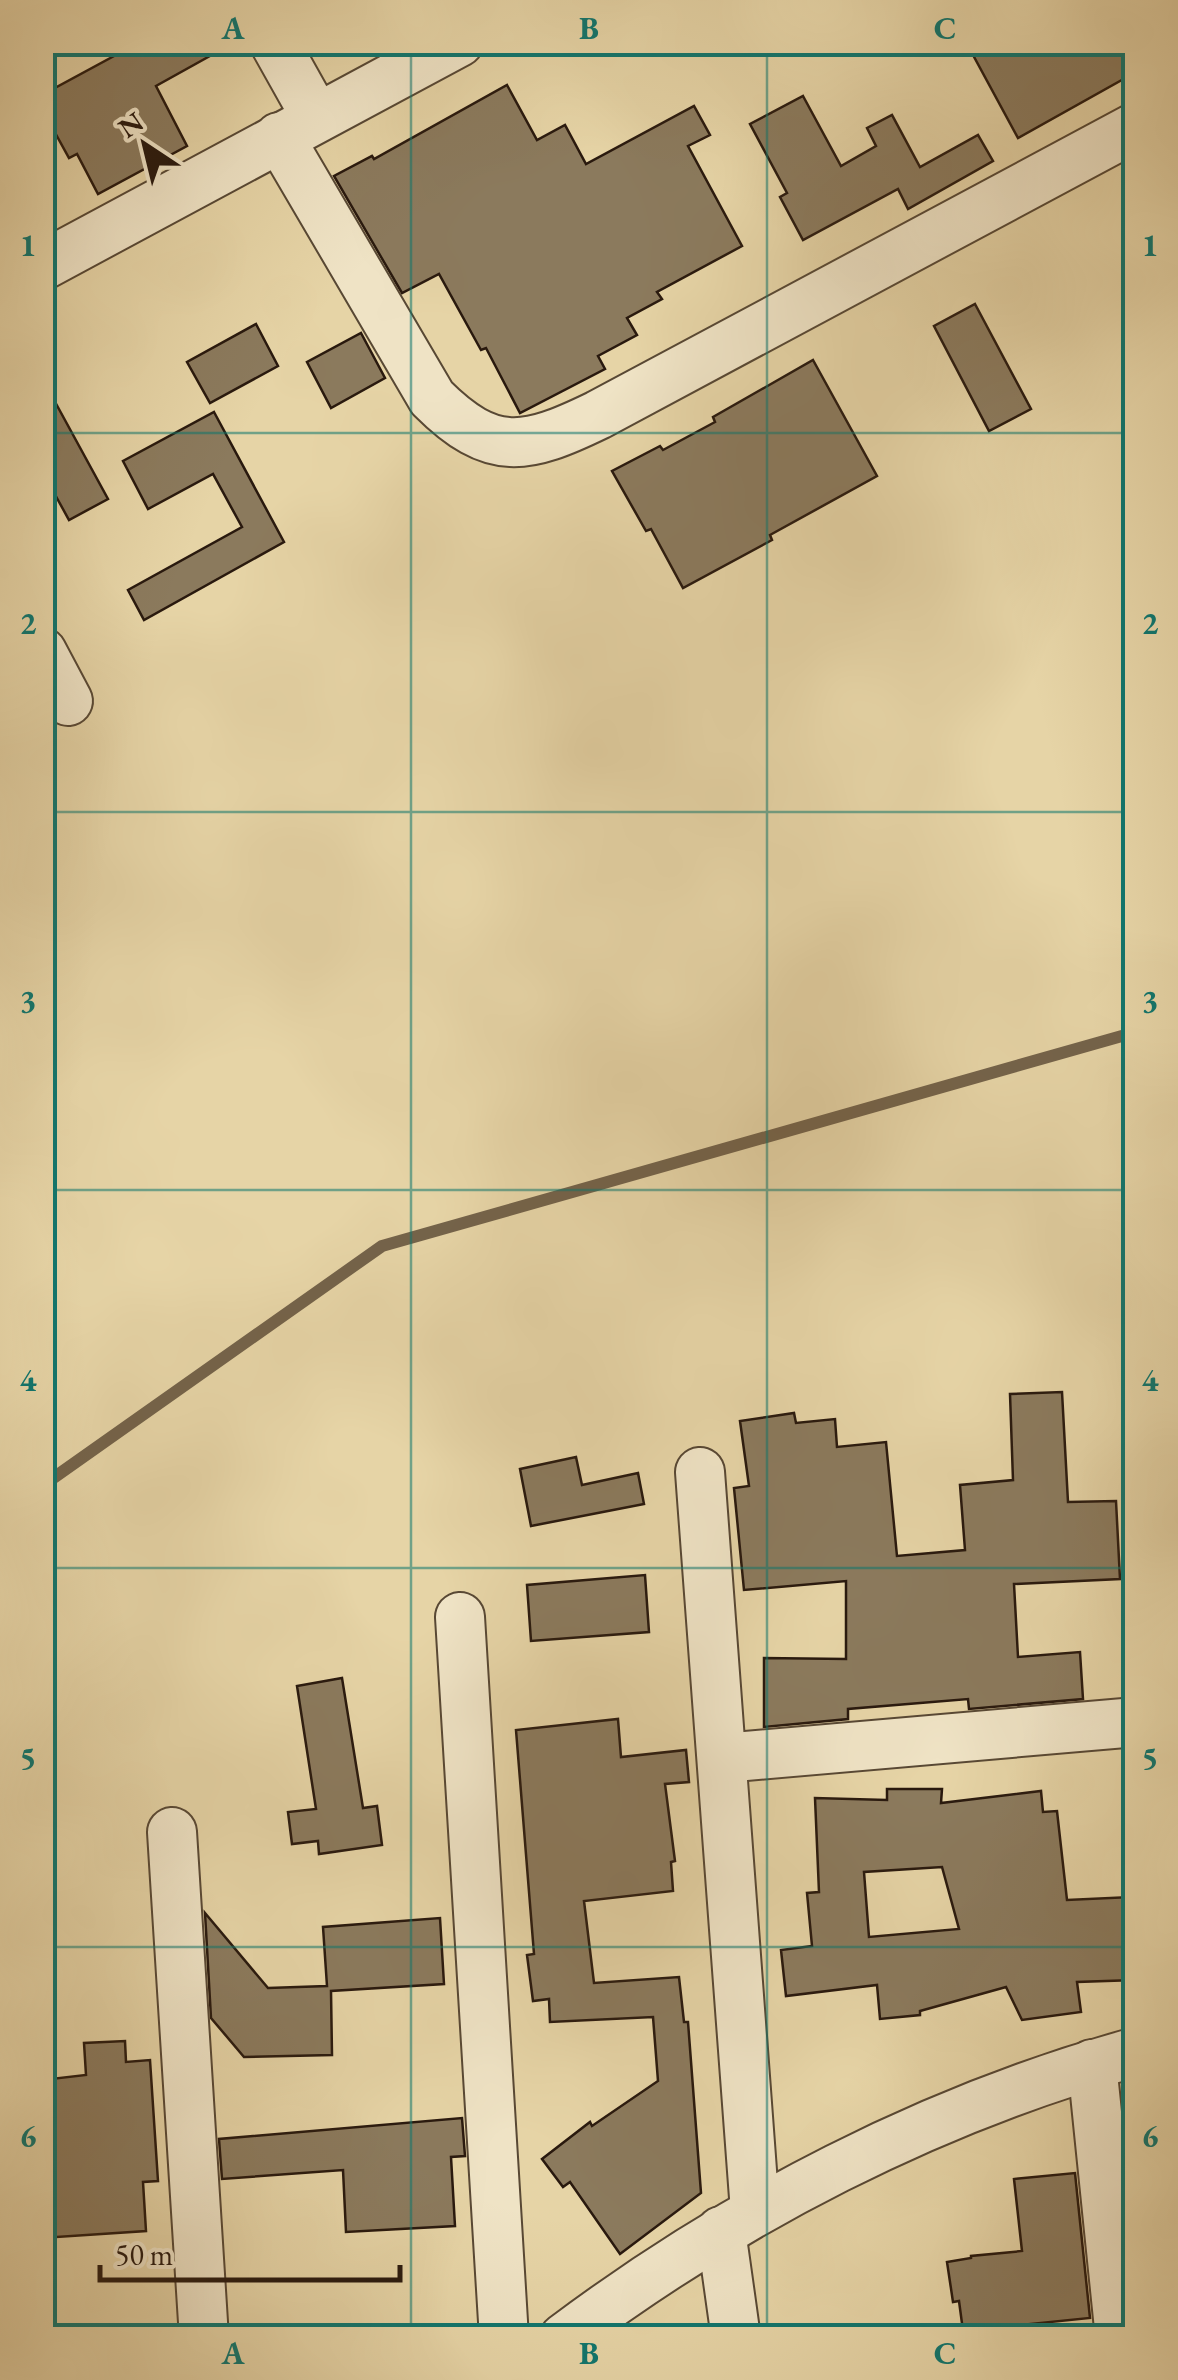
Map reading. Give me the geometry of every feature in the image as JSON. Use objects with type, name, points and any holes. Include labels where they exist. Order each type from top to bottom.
[{"type":"street","points":[[274,42],[297,128],[432,398],[456,422],[486,439],[523,444],[560,433],[598,415],[1136,127]]},
{"type":"street","points":[[42,266],[458,42]]},
{"type":"street","points":[[42,652],[68,701]]},
{"type":"street","points":[[700,1472],[723,1758],[738,2221],[736,2338]]},
{"type":"street","points":[[460,1617],[504,2338]]},
{"type":"street","points":[[723,1758],[1136,1722]]},
{"type":"street","points":[[172,1832],[204,2338]]},
{"type":"street","points":[[564,2338],[606,2306],[738,2221],[1010,2090],[1114,2058],[1120,2338]]},
{"type":"building","points":[[140,42],[235,42],[156,86],[187,146],[98,194],[77,154],[69,158],[42,109],[42,95]]},
{"type":"building","points":[[966,42],[1136,42],[1136,72],[1018,138]]},
{"type":"building","points":[[507,85],[537,140],[565,125],[586,164],[694,106],[710,135],[688,146],[742,246],[657,292],[662,299],[627,318],[637,335],[598,356],[605,369],[520,413],[486,348],[481,350],[439,274],[402,293],[334,176],[372,156],[374,159]]},
{"type":"building","points":[[803,96],[841,166],[876,146],[867,128],[892,115],[920,167],[978,135],[993,161],[908,209],[898,189],[803,240],[780,197],[787,193],[750,124]]},
{"type":"building","points":[[975,304],[1031,409],[989,431],[934,326]]},
{"type":"building","points":[[256,324],[278,366],[210,403],[187,362]]},
{"type":"building","points":[[361,333],[385,378],[331,408],[307,362]]},
{"type":"building","points":[[813,360],[877,476],[683,588],[651,529],[646,531],[612,471],[715,422],[713,417]]},
{"type":"building","points":[[42,378],[108,499],[69,520],[42,471]]},
{"type":"building","points":[[214,412],[284,542],[144,620],[128,590],[242,527],[213,474],[148,509],[123,461]]},
{"type":"building","points":[[1062,1392],[1068,1502],[1116,1501],[1120,1579],[1014,1584],[1018,1657],[1080,1652],[1083,1699],[969,1709],[968,1699],[848,1709],[848,1719],[764,1727],[764,1658],[846,1659],[846,1581],[744,1590],[734,1488],[749,1486],[740,1421],[794,1413],[796,1423],[835,1419],[837,1447],[886,1442],[897,1556],[965,1550],[960,1485],[1013,1480],[1010,1394]]},
{"type":"building","points":[[576,1457],[582,1485],[638,1473],[644,1504],[531,1526],[520,1469]]},
{"type":"building","points":[[645,1575],[649,1632],[531,1641],[527,1585]]},
{"type":"building","points":[[342,1678],[363,1808],[377,1806],[382,1845],[319,1854],[318,1841],[292,1844],[288,1812],[316,1809],[297,1686]]},
{"type":"building","points":[[618,1719],[621,1757],[686,1750],[689,1782],[665,1784],[675,1861],[671,1862],[673,1891],[584,1901],[594,1983],[679,1977],[684,2022],[688,2022],[701,2193],[620,2254],[570,2182],[563,2187],[542,2159],[590,2122],[592,2126],[658,2081],[653,2017],[550,2022],[549,1999],[533,2001],[527,1955],[534,1954],[516,1730]]},
{"type":"building","points":[[887,1789],[942,1789],[941,1803],[1041,1791],[1043,1812],[1057,1811],[1067,1900],[1131,1897],[1135,1980],[1077,1982],[1081,2012],[1022,2020],[1006,1987],[920,2011],[920,2015],[880,2019],[877,1985],[786,1996],[781,1950],[812,1946],[807,1893],[819,1892],[815,1798],[887,1800]],"holes":[[[942,1867],[959,1929],[869,1937],[864,1872]]]},
{"type":"building","points":[[205,1913],[268,1988],[327,1986],[323,1927],[440,1918],[444,1984],[331,1991],[332,2055],[244,2057],[211,2018]]},
{"type":"building","points":[[125,2041],[126,2062],[150,2060],[158,2181],[143,2182],[146,2231],[42,2238],[42,2080],[86,2075],[84,2043]]},
{"type":"building","points":[[462,2118],[465,2156],[451,2157],[455,2226],[346,2232],[343,2170],[222,2179],[219,2139]]},
{"type":"building","points":[[1075,2173],[1090,2318],[963,2331],[959,2301],[953,2302],[947,2262],[1022,2251],[1014,2179]]},
{"type":"waterway","points":[[42,1486],[382,1246],[1136,1032]]}]
